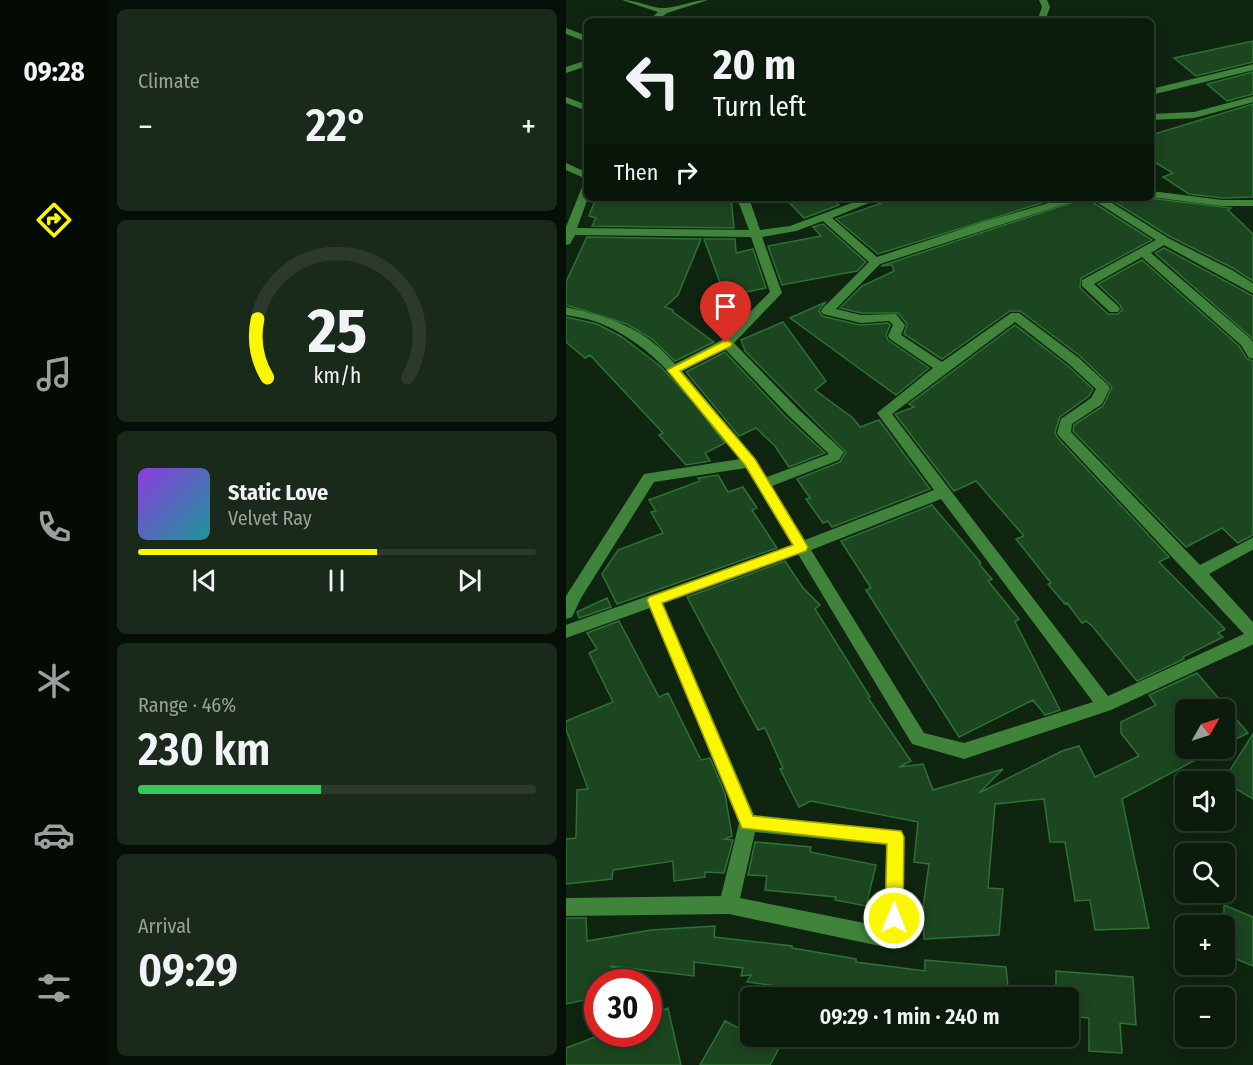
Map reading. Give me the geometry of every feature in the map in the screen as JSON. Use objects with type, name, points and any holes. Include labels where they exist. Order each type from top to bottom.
[{"type":"street","points":[[626,0],[664,11]]},
{"type":"street","points":[[656,18],[664,11],[704,0]]},
{"type":"street","points":[[1042,18],[1046,7],[1043,0]]},
{"type":"street","points":[[566,31],[584,38]]},
{"type":"street","points":[[566,70],[584,64]]},
{"type":"street","points":[[1154,91],[1253,68]]},
{"type":"street","points":[[1154,117],[1194,115],[1253,99]]},
{"type":"street","points":[[566,100],[584,107]]},
{"type":"street","points":[[566,166],[584,178]]},
{"type":"street","points":[[584,185],[568,235],[756,234],[792,229],[867,201]]},
{"type":"street","points":[[1154,194],[1222,203],[1253,203]]},
{"type":"street","points":[[673,370],[726,343],[776,293],[744,201]]},
{"type":"street","points":[[942,368],[894,336],[899,325],[892,317],[861,319],[827,311],[876,261],[987,224],[1068,201]]},
{"type":"street","points":[[1101,201],[1164,240],[1228,273],[1253,290]]},
{"type":"street","points":[[824,217],[876,261]]},
{"type":"street","points":[[1114,309],[1086,284],[1164,240]]},
{"type":"street","points":[[1143,252],[1246,342],[1253,355]]},
{"type":"street","points":[[566,311],[605,320],[624,328],[659,353],[750,462],[918,739],[964,751],[1105,705],[1253,636],[1198,573],[1064,433],[1066,422],[1097,401],[1103,388],[1015,316],[884,413],[1105,705]]},
{"type":"street","points":[[726,343],[793,412],[837,452],[834,457],[764,484]]},
{"type":"street","points":[[566,613],[649,478],[750,462]]},
{"type":"street","points":[[566,632],[802,547],[944,492]]},
{"type":"street","points":[[1198,573],[1253,542]]},
{"type":"street","points":[[654,600],[748,823],[730,905]]},
{"type":"street","points":[[566,907],[730,905],[894,939],[895,837],[748,823]]},
{"type":"building","points":[[1253,41],[1253,62],[1196,76],[1174,58]]},
{"type":"building","points":[[1253,72],[1253,94],[1227,101],[1207,84]]},
{"type":"building","points":[[1253,104],[1253,197],[1222,198],[1189,194],[1163,177],[1173,173],[1154,162],[1154,134]]},
{"type":"building","points":[[1154,199],[1231,208],[1228,210],[1253,234],[1253,281],[1233,268],[1169,236],[1113,201],[1154,201]]},
{"type":"building","points":[[595,201],[731,201],[734,228],[592,226],[596,218],[589,216]]},
{"type":"building","points":[[788,201],[834,201],[839,205],[804,218]]},
{"type":"building","points":[[887,201],[1048,201],[878,254],[836,219]]},
{"type":"building","points":[[1077,201],[1091,201],[1152,240],[1081,278],[1080,288],[1108,314],[1118,314],[1122,310],[1120,305],[1098,284],[1142,260],[1239,346],[1247,359],[1253,361],[1253,535],[1238,543],[1222,528],[1186,547],[1073,431],[1074,425],[1103,406],[1112,387],[1080,356],[1020,311],[1010,311],[942,359],[904,334],[907,324],[898,313],[861,313],[840,308],[862,286],[894,271],[892,265],[881,266]]},
{"type":"building","points":[[823,224],[866,262],[857,271],[782,285],[768,246],[821,236],[813,227]]},
{"type":"building","points":[[587,237],[701,239],[678,295],[665,307],[673,310],[714,342],[675,361],[652,339],[627,324],[566,305],[566,282]]},
{"type":"building","points":[[704,239],[735,239],[736,253],[753,249],[766,288],[725,296]]},
{"type":"building","points":[[1164,248],[1253,296],[1253,339],[1155,253]]},
{"type":"building","points":[[826,302],[819,310],[822,316],[860,325],[888,323],[890,325],[886,335],[888,340],[929,368],[896,395],[790,318]]},
{"type":"building","points":[[566,317],[597,324],[622,337],[660,366],[693,402],[725,443],[705,453],[710,461],[686,465],[659,435],[663,433],[590,355],[585,358],[566,342]]},
{"type":"building","points":[[783,322],[826,381],[815,390],[853,418],[860,427],[879,420],[930,489],[832,527],[828,521],[823,523],[806,499],[810,498],[797,479],[840,462],[846,452],[745,351],[741,340]]},
{"type":"building","points":[[1015,325],[1068,366],[1093,389],[1089,396],[1060,417],[1055,432],[1057,437],[1169,557],[1159,562],[1225,629],[1218,633],[1223,637],[1183,657],[1184,659],[1137,681],[1093,627],[1086,621],[1082,623],[1067,603],[1065,604],[1048,584],[1051,583],[1016,539],[1024,536],[976,481],[954,491],[895,414],[914,407],[909,404]]},
{"type":"building","points":[[725,352],[786,417],[825,453],[789,467],[775,446],[756,428],[739,436],[686,372]]},
{"type":"building","points":[[718,475],[728,492],[743,487],[757,508],[752,510],[777,548],[617,604],[602,574],[618,550],[663,533],[651,512],[656,511],[649,500],[700,481],[698,478]]},
{"type":"building","points":[[932,505],[981,563],[979,564],[992,579],[988,581],[1019,619],[1015,622],[1060,710],[1045,715],[1033,700],[959,737],[866,590],[871,588],[841,541]]},
{"type":"building","points":[[785,561],[803,588],[820,605],[815,609],[870,697],[868,698],[911,761],[899,767],[923,764],[933,790],[1003,769],[979,793],[1062,751],[1079,746],[1095,777],[1139,756],[1121,733],[1121,722],[1156,705],[1149,695],[1197,673],[1219,699],[1175,699],[1175,759],[1197,759],[1122,799],[1149,928],[1095,930],[1090,900],[1075,901],[1065,842],[1050,842],[1044,799],[995,804],[988,888],[1003,889],[999,935],[924,939],[923,908],[929,864],[914,862],[918,822],[811,801],[799,807],[780,769],[783,768],[765,728],[758,730],[687,597]]},
{"type":"building","points":[[607,598],[611,607],[579,618],[577,612]]},
{"type":"building","points":[[619,621],[659,697],[668,693],[701,760],[710,758],[725,794],[732,836],[725,839],[733,840],[724,873],[705,872],[705,877],[674,881],[673,861],[613,870],[612,879],[566,884],[566,839],[576,838],[577,790],[588,789],[566,729],[566,721],[613,702],[589,653],[597,649],[587,633]]},
{"type":"building","points":[[1235,718],[1248,733],[1235,740]]},
{"type":"building","points":[[1253,734],[1253,799],[1235,788],[1235,771],[1229,771]]},
{"type":"building","points":[[755,842],[811,847],[810,852],[876,865],[866,906],[835,900],[836,897],[765,890],[767,876],[748,875]]},
{"type":"building","points":[[1224,905],[1253,917],[1253,966],[1235,959],[1235,915],[1224,915]]},
{"type":"building","points":[[566,918],[586,918],[587,941],[651,930],[715,926],[714,937],[792,946],[792,948],[856,959],[856,962],[925,971],[925,960],[1006,967],[1008,987],[784,987],[747,982],[751,975],[741,976],[743,968],[694,962],[694,976],[662,972],[662,969],[610,966],[617,969],[584,969],[584,1000],[566,1004]]},
{"type":"building","points":[[1056,971],[1133,977],[1136,1025],[1120,1023],[1122,1053],[1089,1051],[1089,1018],[1079,1017],[1079,987],[1056,987]]},
{"type":"building","points":[[668,1008],[681,1065],[566,1065],[566,1048],[584,1041],[584,1047],[662,1047],[662,1010]]},
{"type":"building","points":[[725,1021],[740,1029],[740,1047],[779,1048],[770,1065],[700,1065]]},
{"type":"route","points":[[726,343],[673,370],[750,462],[802,547],[654,600],[748,823],[895,837],[894,918]]}]
